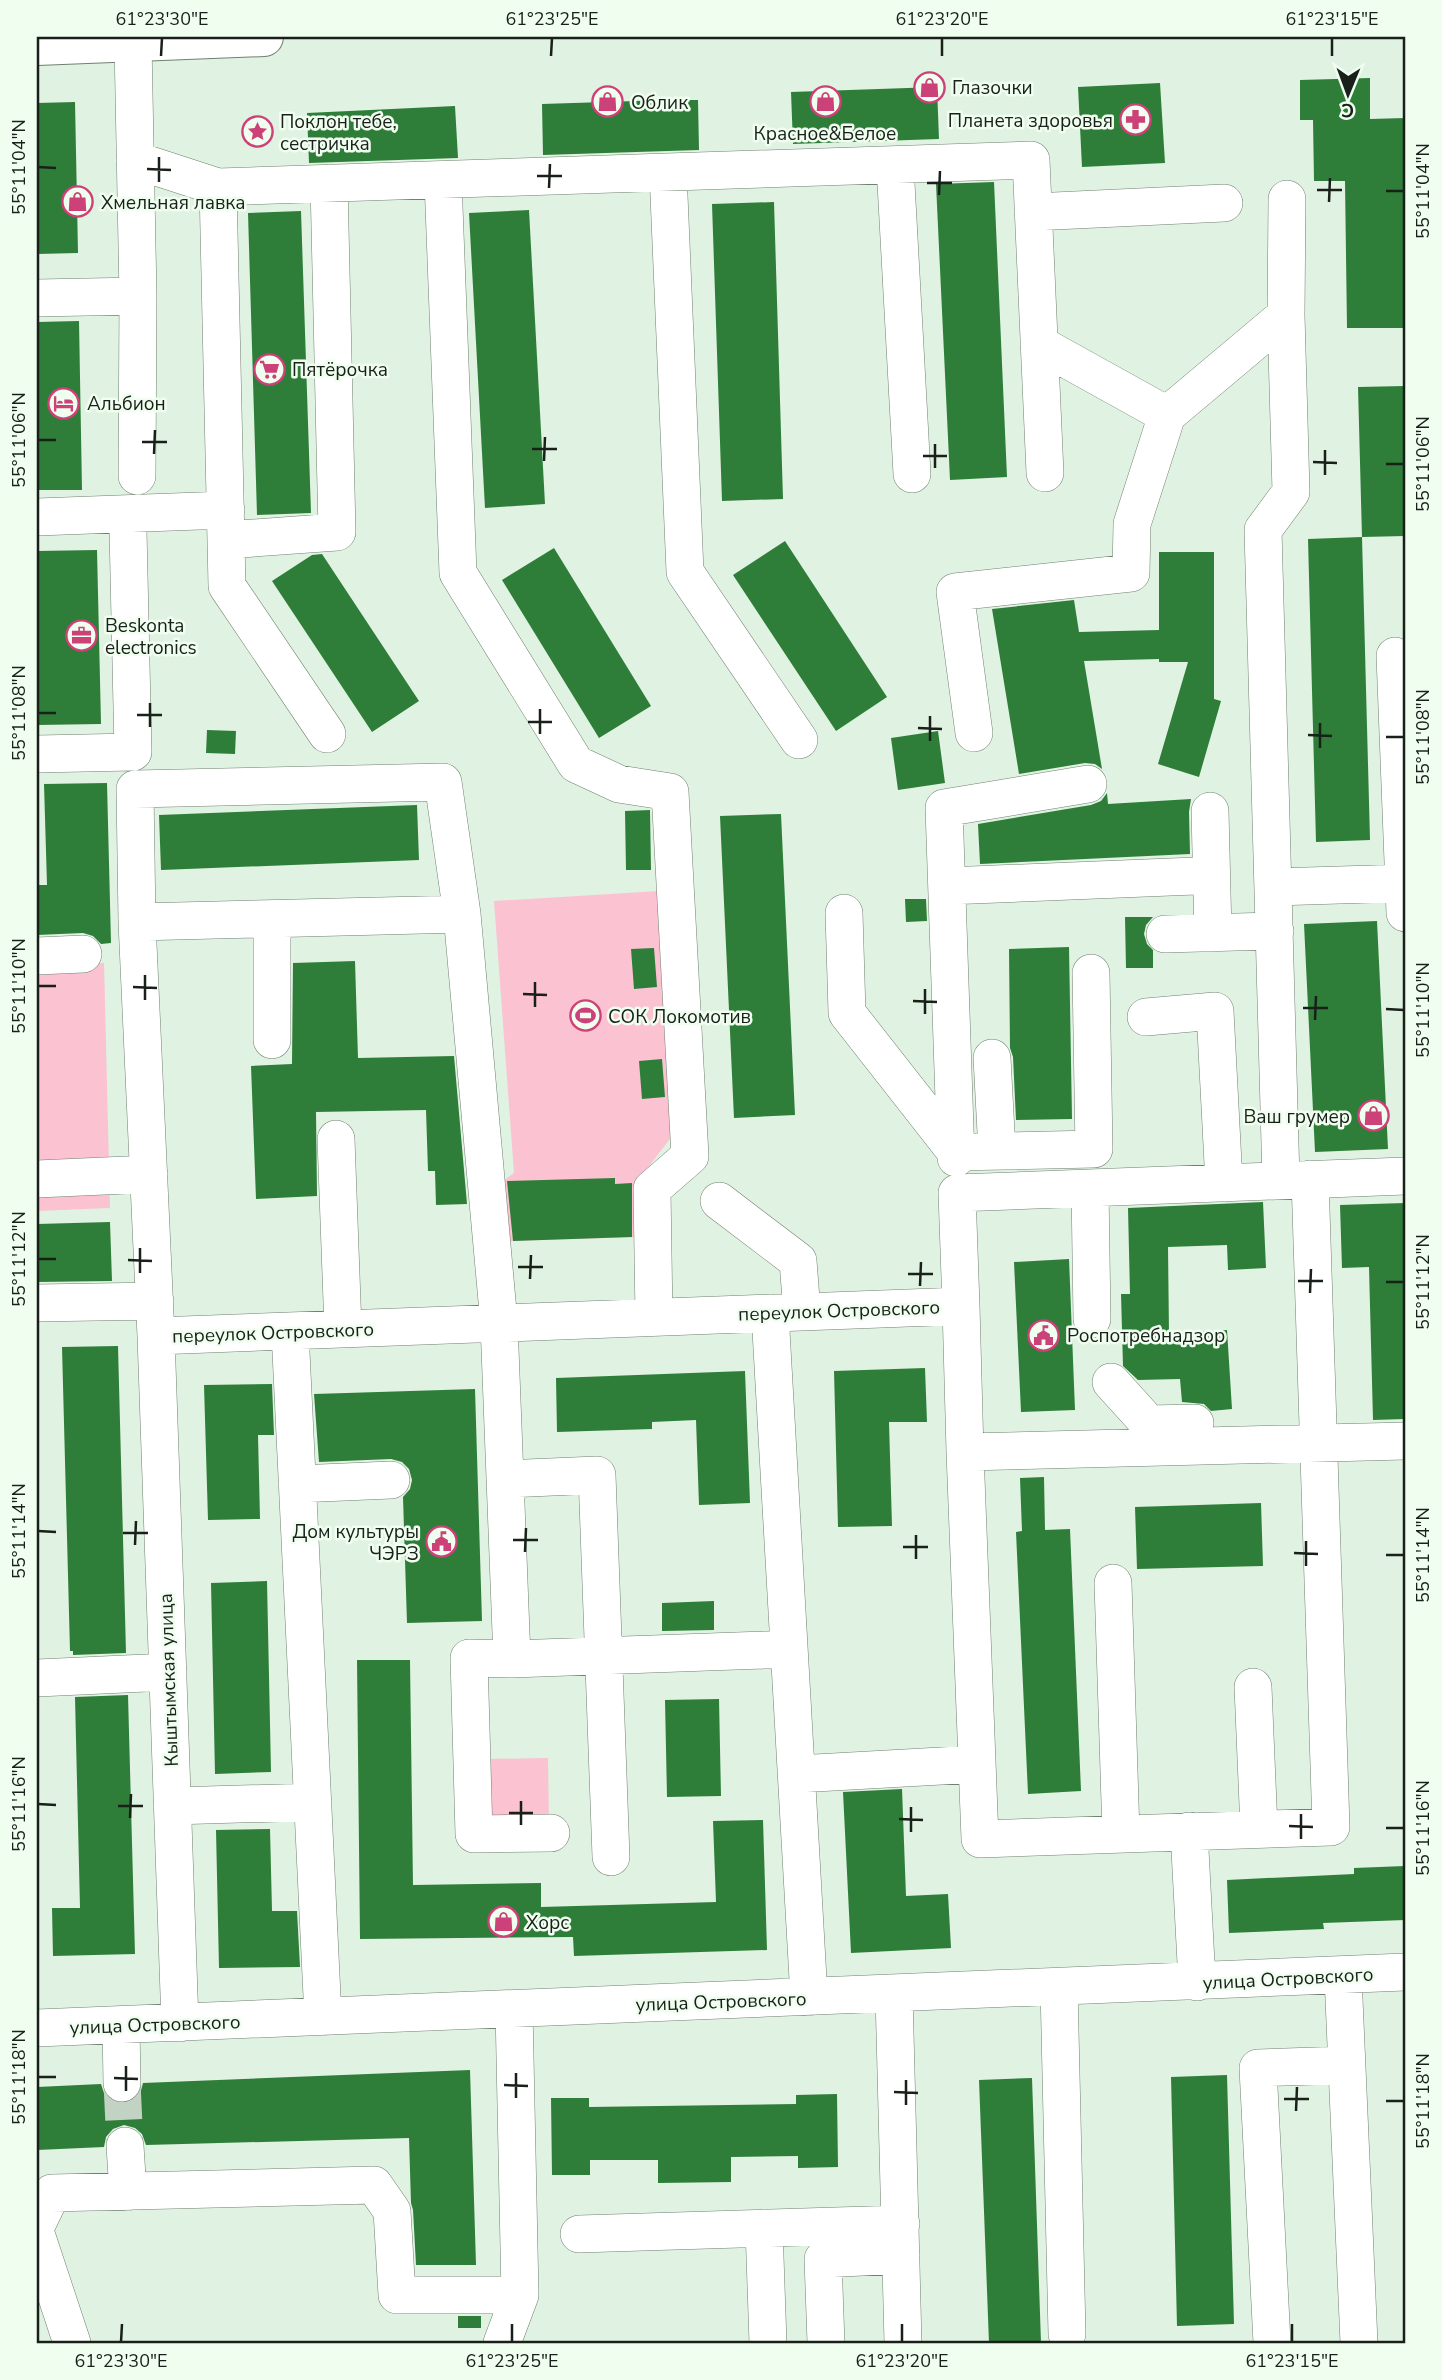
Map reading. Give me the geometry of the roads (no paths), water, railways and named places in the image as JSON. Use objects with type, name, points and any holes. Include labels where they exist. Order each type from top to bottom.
[{"type":"main road","points":[[37,46],[264,37]]},
{"type":"street","points":[[133,43],[138,296],[137,476]]},
{"type":"street","points":[[135,160],[218,187],[1031,160],[1045,473]]},
{"type":"street","points":[[895,165],[912,474]]},
{"type":"street","points":[[668,172],[685,572],[799,740]]},
{"type":"street","points":[[443,180],[458,573],[576,764],[619,784],[670,792],[690,1156],[652,1189],[654,1317]]},
{"type":"street","points":[[37,517],[337,532],[330,183]]},
{"type":"street","points":[[218,187],[227,586],[327,734]]},
{"type":"street","points":[[961,1306],[980,1839],[1331,1826],[1318,1445],[1275,931],[1263,530],[1291,492],[1286,315],[1287,199]]},
{"type":"street","points":[[1033,212],[1224,202]]},
{"type":"street","points":[[37,298],[138,296]]},
{"type":"street","points":[[974,733],[955,592],[1131,573],[1132,524],[1167,415],[1286,315]]},
{"type":"street","points":[[1039,344],[1167,415]]},
{"type":"street","points":[[37,754],[133,752],[128,530]]},
{"type":"street","points":[[1274,887],[1405,893],[1395,656]]},
{"type":"street","name":"Кыштымская улица","points":[[180,2023],[156,1318],[137,922],[135,789],[443,782],[462,914]]},
{"type":"street","name":"переулок Островского","points":[[37,1303],[290,1331],[961,1306],[944,808],[1088,784]]},
{"type":"street","points":[[1210,811],[1213,933]]},
{"type":"street","points":[[947,886],[1195,876]]},
{"type":"street","points":[[844,913],[847,1013],[956,1152],[1094,1149],[1091,973]]},
{"type":"street","points":[[137,922],[462,914],[499,1323],[512,1660]]},
{"type":"street","points":[[272,919],[272,1040]]},
{"type":"street","points":[[1165,934],[1275,931]]},
{"type":"street","points":[[37,956],[83,954]]},
{"type":"street","points":[[1146,1017],[1215,1011],[1224,1183]]},
{"type":"street","points":[[992,1058],[996,1151]]},
{"type":"street","points":[[336,1139],[343,1329]]},
{"type":"street","points":[[37,1179],[149,1174]]},
{"type":"street","points":[[957,1193],[1405,1176]]},
{"type":"street","points":[[1090,1188],[1092,1320]]},
{"type":"street","points":[[719,1201],[799,1261],[786,1312],[789,1649],[809,1997]]},
{"type":"street","points":[[290,1331],[323,2017]]},
{"type":"street","points":[[1111,1382],[1149,1424],[1242,1422],[1242,1446]]},
{"type":"street","points":[[965,1452],[1405,1441]]},
{"type":"street","points":[[505,1479],[597,1475],[611,1857]]},
{"type":"street","points":[[297,1484],[391,1480]]},
{"type":"street","points":[[1113,1583],[1121,1834]]},
{"type":"street","points":[[551,1833],[474,1834],[469,1658],[512,1660],[789,1649]]},
{"type":"street","points":[[37,1678],[168,1672]]},
{"type":"street","points":[[1253,1687],[1259,1829]]},
{"type":"street","points":[[797,1774],[977,1764]]},
{"type":"street","points":[[172,1806],[313,1802]]},
{"type":"street","points":[[1189,1831],[1197,1982]]},
{"type":"street","name":"улица Островского","points":[[37,2028],[1405,1972]]},
{"type":"street","points":[[1343,1976],[1359,2343]]},
{"type":"street","points":[[1059,1987],[1067,2334]]},
{"type":"street","points":[[894,1994],[903,2343]]},
{"type":"street","points":[[502,2343],[520,2295],[514,2009]]},
{"type":"street","points":[[121,2026],[121,2083]]},
{"type":"street","points":[[1272,2343],[1258,2068],[1345,2065]]},
{"type":"street","points":[[125,2146],[128,2192]]},
{"type":"street","points":[[37,2224],[52,2193],[374,2185],[392,2211],[397,2295],[520,2295]]},
{"type":"street","points":[[579,2234],[764,2228],[901,2239]]},
{"type":"street","points":[[764,2228],[768,2343]]},
{"type":"street","points":[[37,2237],[72,2343]]},
{"type":"street","points":[[826,2343],[823,2259],[901,2239]]},
{"type":"tunnel","points":[[122,2083],[125,2146]]},
{"type":"place","name":"Глазочки","points":[[929,87]]},
{"type":"place","name":"Облик","points":[[608,102]]},
{"type":"place","name":"Красное&Белое","points":[[825,102]]},
{"type":"place","name":"Планета здоровья","points":[[1136,120]]},
{"type":"place","name":"Поклон тебе, сестричка","points":[[257,132]]},
{"type":"place","name":"Хмельная лавка","points":[[78,202]]},
{"type":"place","name":"Пятёрочка","points":[[269,369]]},
{"type":"place","name":"Альбион","points":[[64,403]]},
{"type":"place","name":"Beskonta electronics","points":[[82,636]]},
{"type":"place","name":"СОК Локомотив","points":[[585,1016]]},
{"type":"place","name":"Ваш грумер","points":[[1373,1116]]},
{"type":"place","name":"Роспотребнадзор","points":[[1044,1335]]},
{"type":"place","name":"Дом культуры ЧЭРЗ","points":[[442,1542]]},
{"type":"place","name":"Хорс","points":[[503,1922]]}]
